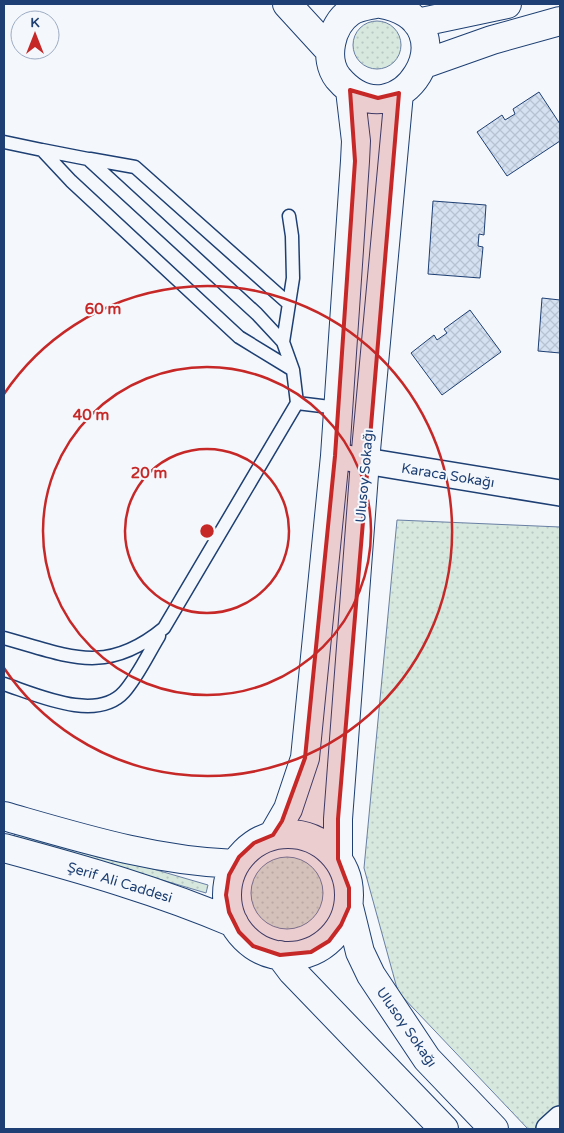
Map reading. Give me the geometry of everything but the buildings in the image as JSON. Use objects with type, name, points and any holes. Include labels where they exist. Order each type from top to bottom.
[{"type":"street","points":[[287,4],[330,51]]},
{"type":"street","points":[[374,4],[393,6],[408,14],[417,23],[423,36],[425,50],[424,64],[418,77],[407,89],[378,98],[363,96],[350,90],[336,76],[331,63],[330,51],[332,37],[339,24],[349,13],[374,4]]},
{"type":"street","points":[[417,23],[507,4]]},
{"type":"street","points":[[424,64],[492,40],[560,21]]},
{"type":"street","points":[[273,835],[288,809],[305,758],[335,456],[356,161],[356,141],[350,90]]},
{"type":"street","name":"Ulusoy Sokağı","points":[[338,859],[338,819],[365,461],[398,93]]},
{"type":"street","name":"Karaca Sokağı","points":[[335,456],[560,493]]},
{"type":"street","points":[[4,816],[136,853],[197,862],[235,864]]},
{"type":"street","name":"Ulusoy Sokağı","points":[[349,907],[341,926],[329,941],[311,952],[292,956],[280,956],[253,946],[239,932],[229,912],[226,895],[229,875],[239,857],[254,843],[273,835],[294,833],[314,838],[331,850],[338,859],[349,888],[349,907],[360,952],[371,976],[427,1060],[494,1129]]},
{"type":"street","name":"Şerif Ali Caddesi","points":[[4,848],[172,897],[234,923]]},
{"type":"street","name":"Ulusoy Sokağı","points":[[280,956],[292,971],[444,1129]]},
{"type":"street","points":[[549,1129],[560,1119]]},
{"type":"lane","points":[[4,142],[135,167],[289,304]]},
{"type":"lane","points":[[42,150],[71,181],[239,337],[293,370]]},
{"type":"lane","points":[[4,684],[70,706],[101,704],[123,693],[164,628],[297,404],[293,370],[283,342],[257,314],[88,159]]},
{"type":"lane","points":[[283,342],[294,257],[289,216]]},
{"type":"lane","points":[[297,404],[338,408]]},
{"type":"lane","points":[[4,638],[75,658],[96,659],[116,656],[133,649],[164,628]]},
{"type":"highlighted area","points":[[350,90],[378,98],[399,93],[338,819],[338,859],[349,888],[349,907],[341,925],[329,941],[311,952],[280,955],[253,946],[239,932],[229,912],[226,895],[229,875],[239,857],[254,843],[273,835],[282,821],[305,758],[335,456],[355,161]]},
{"type":"shaded area","points":[[372,21],[382,21],[391,25],[397,31],[400,36],[400,54],[391,65],[382,69],[372,69],[363,65],[357,59],[353,50],[353,40],[357,31],[363,25]]},
{"type":"shaded area","points":[[397,520],[560,527],[559,1129],[528,1129],[398,992],[364,868]]},
{"type":"shaded area","points":[[16,829],[208,885],[206,893],[14,836]]},
{"type":"shaded area","points":[[287,857],[307,863],[317,873],[323,893],[317,913],[307,923],[287,929],[267,923],[257,913],[251,893],[257,873],[267,863]]}]
